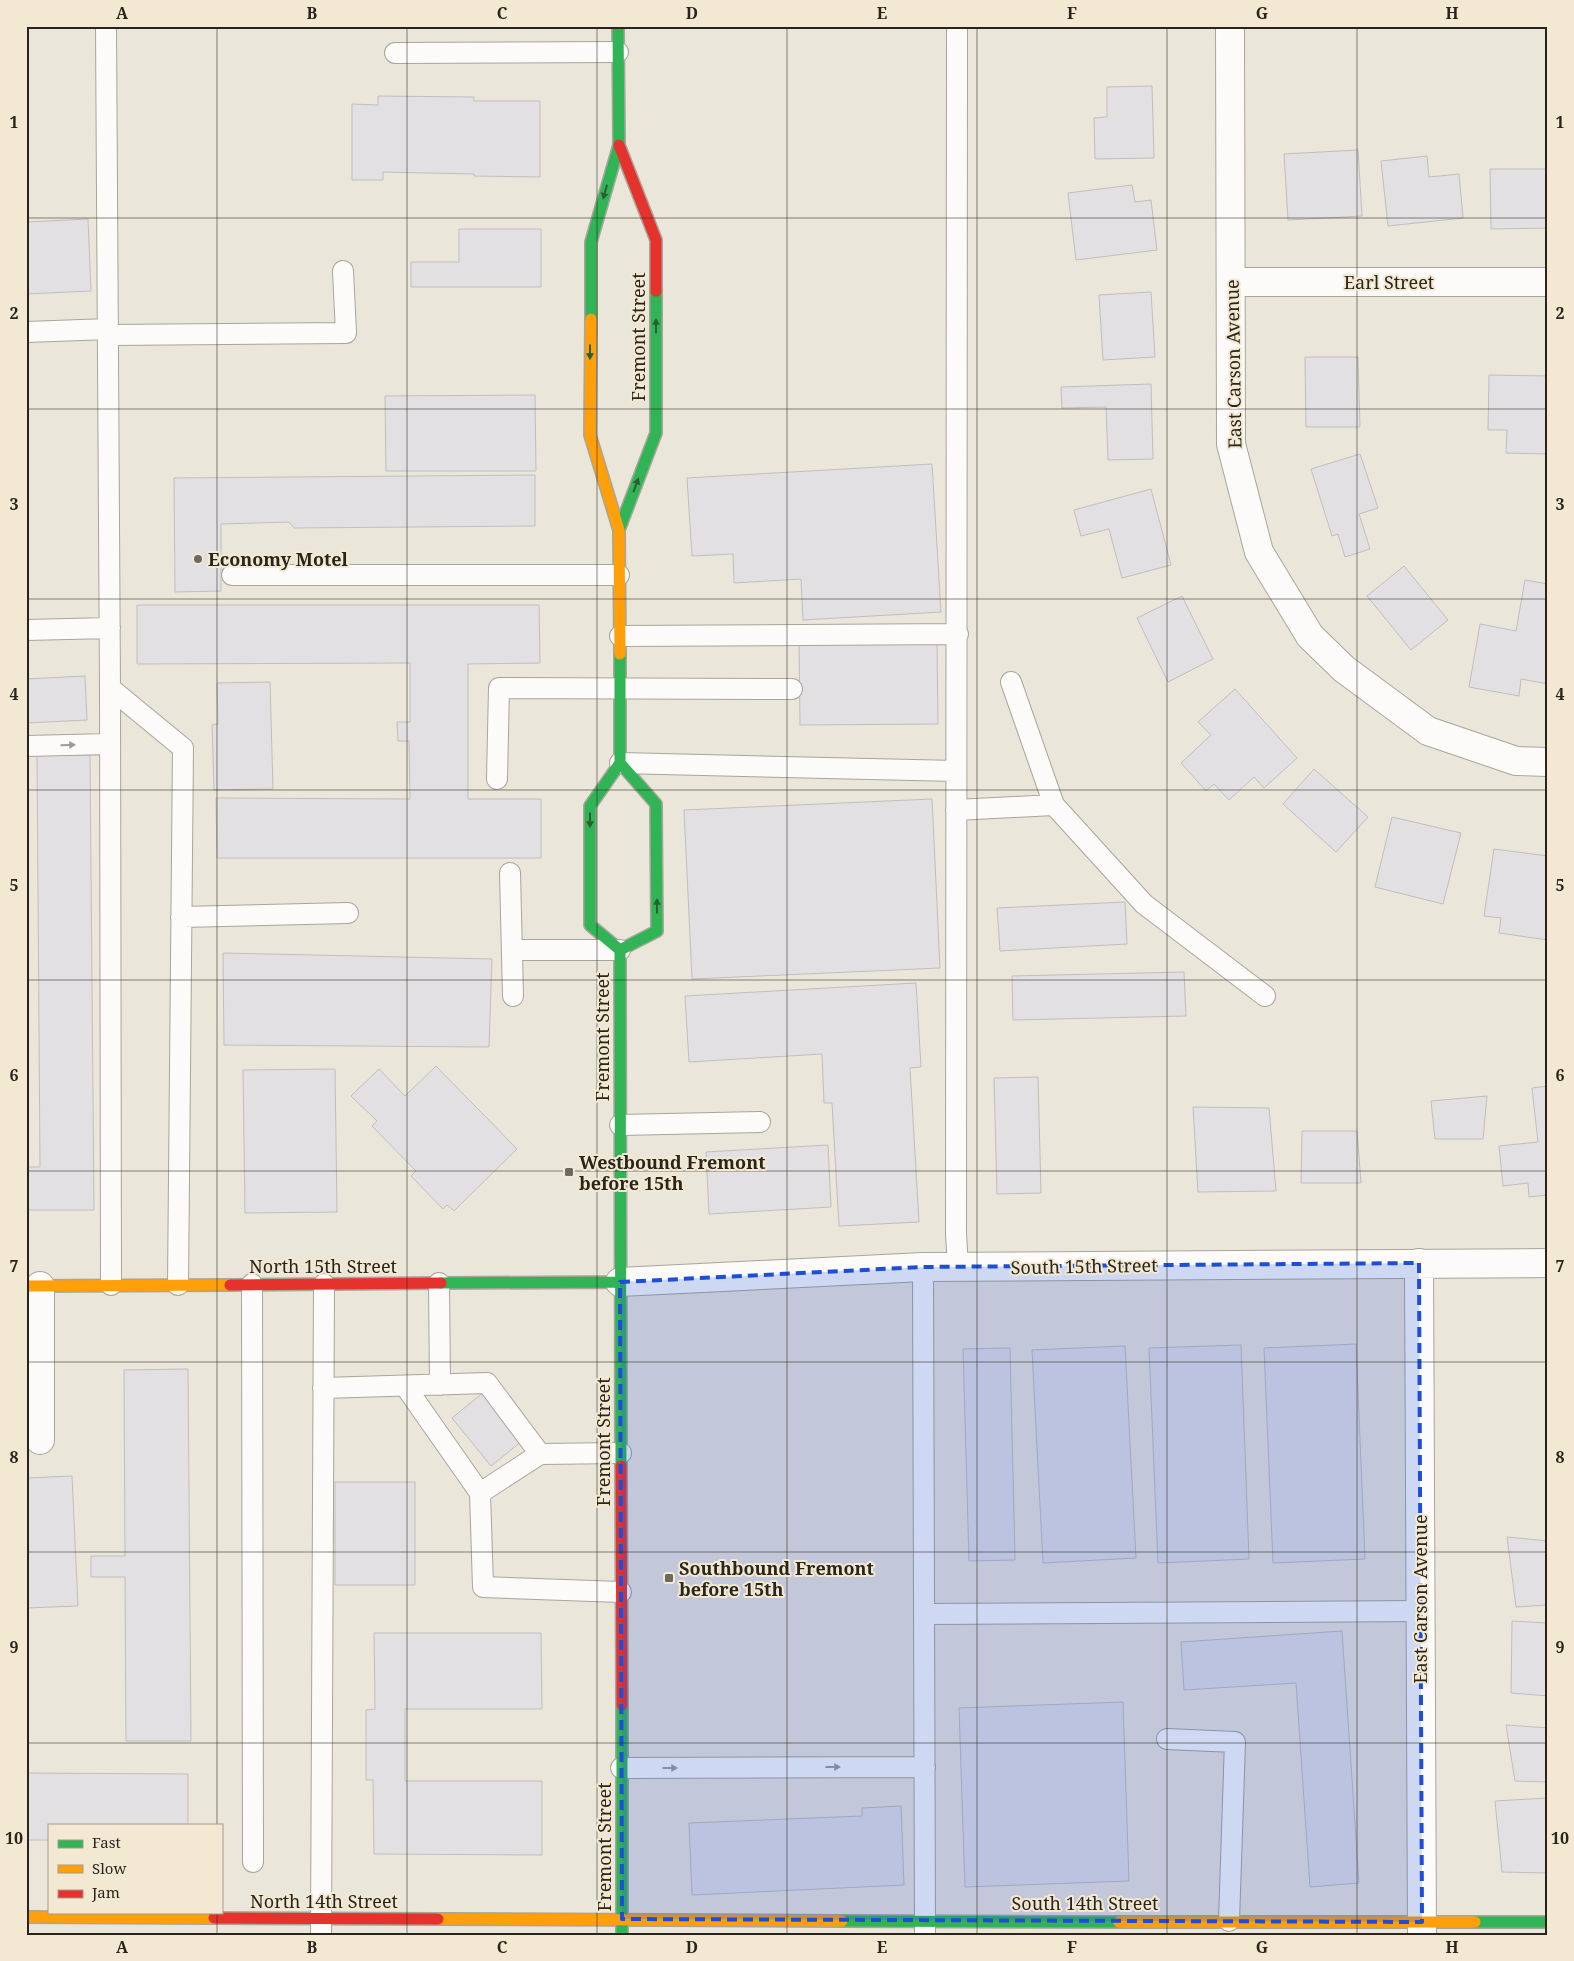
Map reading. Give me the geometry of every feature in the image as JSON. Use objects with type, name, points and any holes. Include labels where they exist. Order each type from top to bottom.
[{"type":"main road","name":"Fremont Street","points":[[618,26],[619,145],[592,242],[590,435],[619,530],[620,763],[590,806],[590,925],[620,950]]},
{"type":"main road","name":"Fremont Street","points":[[619,145],[656,240],[656,433],[619,530]]},
{"type":"main road","name":"Fremont Street","points":[[620,763],[656,804],[657,931],[620,950]]},
{"type":"main road","name":"Fremont Street","points":[[620,950],[622,1935]]},
{"type":"main road","name":"North 15th Street","points":[[33,1286],[620,1282]]},
{"type":"main road","name":"North 14th Street","points":[[26,1917],[321,1927],[622,1920]]},
{"type":"main road","name":"South 14th Street","points":[[622,1920],[926,1927],[1229,1921],[1422,1928],[1548,1922]]},
{"type":"street","name":"East Carson Avenue","points":[[1230,26],[1231,444],[1259,552],[1310,636],[1344,670],[1428,731],[1516,761],[1548,762]]},
{"type":"street","name":"Earl Street","points":[[1231,282],[1548,282]]},
{"type":"street","name":"East Carson Avenue","points":[[1419,1263],[1422,1928]]},
{"type":"street","name":"South 15th Street","points":[[620,1282],[924,1267],[1548,1263]]},
{"type":"street","points":[[33,1286],[40,1440]]},
{"type":"lane","points":[[106,26],[109,332],[111,1285]]},
{"type":"lane","points":[[957,26],[958,634],[956,771],[956,1234],[958,1267]]},
{"type":"lane","points":[[395,53],[618,52]]},
{"type":"lane","points":[[26,332],[346,333],[343,271]]},
{"type":"lane","points":[[232,575],[619,575]]},
{"type":"lane","points":[[26,630],[110,628]]},
{"type":"lane","points":[[620,636],[958,634]]},
{"type":"lane","points":[[1011,682],[1054,805],[1144,904],[1265,996]]},
{"type":"lane","points":[[110,688],[183,748],[178,1285]]},
{"type":"lane","points":[[497,779],[499,688],[792,689]]},
{"type":"lane","points":[[26,746],[110,744]]},
{"type":"lane","points":[[620,763],[956,771]]},
{"type":"lane","points":[[956,810],[1054,805]]},
{"type":"lane","points":[[510,873],[513,996]]},
{"type":"lane","points":[[181,917],[348,913]]},
{"type":"lane","points":[[512,950],[620,950]]},
{"type":"lane","points":[[620,1124],[760,1122]]},
{"type":"lane","points":[[924,1267],[926,1927]]},
{"type":"lane","points":[[438,1283],[440,1385]]},
{"type":"lane","points":[[252,1284],[253,1862]]},
{"type":"lane","points":[[321,1927],[324,1284]]},
{"type":"lane","points":[[323,1388],[487,1383],[540,1454]]},
{"type":"lane","points":[[405,1386],[480,1493],[483,1587],[621,1592]]},
{"type":"lane","points":[[480,1493],[540,1454],[621,1453]]},
{"type":"lane","points":[[925,1614],[1420,1611]]},
{"type":"lane","points":[[1167,1739],[1235,1742],[1229,1921]]},
{"type":"lane","points":[[621,1768],[925,1767]]},
{"type":"highlighted area","points":[[1419,1263],[1422,1922],[622,1919],[620,1282],[923,1267]]},
{"type":"building","points":[[1152,86],[1154,158],[1095,159],[1094,118],[1107,117],[1107,87]]},
{"type":"building","points":[[378,96],[474,97],[474,101],[540,101],[540,177],[383,172],[383,180],[352,180],[352,104],[378,105]]},
{"type":"building","points":[[1358,150],[1362,216],[1288,220],[1284,154]]},
{"type":"building","points":[[1427,156],[1429,177],[1459,174],[1463,218],[1388,226],[1381,161]]},
{"type":"building","points":[[1490,169],[1548,169],[1548,228],[1491,229]]},
{"type":"building","points":[[1132,185],[1135,202],[1151,200],[1157,250],[1076,260],[1068,193]]},
{"type":"building","points":[[88,219],[91,291],[26,294],[26,222]]},
{"type":"building","points":[[459,229],[541,229],[541,287],[411,287],[411,262],[459,262]]},
{"type":"building","points":[[1151,292],[1155,357],[1103,360],[1099,295]]},
{"type":"building","points":[[1305,357],[1358,357],[1360,427],[1306,427]]},
{"type":"building","points":[[1489,375],[1548,376],[1548,454],[1506,453],[1507,430],[1488,430]]},
{"type":"building","points":[[1151,384],[1153,459],[1108,460],[1106,407],[1062,408],[1061,387]]},
{"type":"building","points":[[535,395],[536,471],[386,471],[385,396]]},
{"type":"building","points":[[1360,454],[1378,508],[1359,514],[1370,549],[1345,557],[1338,534],[1332,536],[1311,469]]},
{"type":"building","points":[[932,464],[941,612],[803,620],[801,579],[734,583],[733,554],[692,556],[687,478]]},
{"type":"building","name":"Economy Motel","points":[[535,475],[535,526],[294,528],[289,522],[221,524],[221,591],[175,592],[174,478]]},
{"type":"building","points":[[1151,489],[1171,565],[1122,578],[1109,529],[1081,536],[1074,510]]},
{"type":"building","points":[[1404,566],[1448,620],[1411,650],[1367,596]]},
{"type":"building","points":[[1525,580],[1548,584],[1548,684],[1521,679],[1519,696],[1469,687],[1480,624],[1516,631]]},
{"type":"building","points":[[1182,596],[1213,659],[1168,682],[1137,618]]},
{"type":"building","points":[[137,605],[539,605],[540,663],[468,664],[468,799],[541,799],[541,858],[217,858],[216,798],[410,799],[409,741],[398,741],[397,722],[410,722],[410,663],[137,664]]},
{"type":"building","points":[[937,639],[938,724],[800,725],[799,640]]},
{"type":"building","points":[[85,676],[87,720],[26,723],[26,679]]},
{"type":"building","points":[[270,682],[273,789],[214,790],[212,725],[218,724],[217,683]]},
{"type":"building","points":[[1235,689],[1297,758],[1264,788],[1254,777],[1229,800],[1214,784],[1206,791],[1181,763],[1211,735],[1198,722]]},
{"type":"building","points":[[37,755],[90,755],[94,1210],[26,1210],[26,1167],[40,1167]]},
{"type":"building","points":[[1314,769],[1368,817],[1336,852],[1283,804]]},
{"type":"building","points":[[932,799],[940,968],[692,979],[684,810]]},
{"type":"building","points":[[1392,817],[1461,833],[1443,904],[1375,887]]},
{"type":"building","points":[[1494,849],[1548,856],[1548,940],[1499,933],[1501,918],[1484,916]]},
{"type":"building","points":[[1125,902],[1127,944],[1000,951],[997,908]]},
{"type":"building","points":[[223,953],[492,959],[489,1047],[224,1045]]},
{"type":"building","points":[[1184,972],[1186,1016],[1013,1020],[1012,976]]},
{"type":"building","points":[[916,983],[921,1067],[910,1068],[919,1222],[839,1226],[832,1103],[824,1103],[822,1054],[689,1062],[685,996]]},
{"type":"building","points":[[436,1066],[517,1149],[454,1211],[447,1205],[443,1209],[411,1176],[416,1171],[372,1126],[377,1121],[351,1096],[379,1069],[405,1096]]},
{"type":"building","points":[[335,1069],[337,1212],[245,1213],[243,1070]]},
{"type":"building","points":[[1038,1077],[1041,1193],[997,1194],[994,1078]]},
{"type":"building","points":[[1548,1086],[1548,1195],[1529,1197],[1528,1183],[1503,1186],[1499,1146],[1538,1142],[1532,1088]]},
{"type":"building","points":[[1487,1096],[1483,1139],[1435,1139],[1431,1101]]},
{"type":"building","points":[[1193,1107],[1269,1108],[1276,1191],[1198,1192]]},
{"type":"building","points":[[1302,1131],[1357,1131],[1361,1183],[1301,1183]]},
{"type":"building","points":[[828,1145],[831,1207],[709,1214],[706,1152]]},
{"type":"building","points":[[1356,1344],[1365,1559],[1273,1563],[1264,1348]]},
{"type":"building","points":[[1241,1345],[1249,1559],[1158,1563],[1149,1348]]},
{"type":"building","points":[[1125,1346],[1136,1558],[1043,1563],[1032,1350]]},
{"type":"building","points":[[1010,1348],[1015,1560],[969,1561],[963,1349]]},
{"type":"building","points":[[188,1369],[191,1741],[126,1741],[125,1577],[91,1577],[91,1556],[125,1556],[124,1370]]},
{"type":"building","points":[[484,1392],[522,1441],[491,1466],[452,1418]]},
{"type":"building","points":[[72,1476],[78,1606],[26,1608],[26,1478]]},
{"type":"building","points":[[335,1482],[415,1482],[415,1585],[335,1585]]},
{"type":"building","points":[[1507,1537],[1548,1541],[1548,1605],[1516,1607]]},
{"type":"building","points":[[1512,1621],[1548,1623],[1548,1696],[1511,1693]]},
{"type":"building","points":[[1342,1631],[1359,1883],[1310,1887],[1296,1683],[1184,1690],[1181,1642]]},
{"type":"building","points":[[374,1633],[541,1633],[542,1709],[405,1709],[405,1781],[542,1781],[542,1855],[374,1854],[373,1780],[366,1780],[366,1710],[375,1709]]},
{"type":"building","points":[[1123,1702],[1129,1881],[965,1887],[959,1708]]},
{"type":"building","points":[[1506,1725],[1548,1728],[1548,1782],[1515,1781]]},
{"type":"building","points":[[26,1773],[188,1774],[188,1824],[48,1824],[48,1840],[26,1840]]},
{"type":"building","points":[[1548,1798],[1548,1873],[1502,1872],[1495,1801]]},
{"type":"building","points":[[901,1806],[904,1885],[692,1895],[689,1823],[862,1816],[862,1808]]},
{"type":"traffic: fast","points":[[591,319],[591,242],[619,145],[618,26]]},
{"type":"traffic: fast","points":[[619,530],[656,433],[656,291]]},
{"type":"traffic: fast","points":[[620,654],[620,763],[590,806],[590,925],[620,950]]},
{"type":"traffic: fast","points":[[620,763],[656,804],[657,931],[620,950]]},
{"type":"traffic: fast","points":[[620,950],[621,1466]]},
{"type":"traffic: fast","points":[[441,1283],[620,1282]]},
{"type":"traffic: fast","points":[[622,1705],[622,1935]]},
{"type":"traffic: fast","points":[[842,1921],[1119,1922]]},
{"type":"traffic: fast","points":[[1475,1922],[1548,1922]]},
{"type":"traffic: slow","points":[[591,319],[590,435],[619,530],[620,654]]},
{"type":"traffic: slow","points":[[26,1286],[230,1285]]},
{"type":"traffic: slow","points":[[26,1917],[214,1918]]},
{"type":"traffic: slow","points":[[438,1919],[842,1921]]},
{"type":"traffic: slow","points":[[1119,1922],[1475,1922]]},
{"type":"traffic: jam","points":[[619,145],[656,240],[656,291]]},
{"type":"traffic: jam","points":[[230,1285],[441,1283]]},
{"type":"traffic: jam","points":[[621,1466],[622,1705]]},
{"type":"traffic: jam","points":[[214,1918],[438,1919]]},
{"type":"place","name":"Economy Motel","points":[[198,559]]},
{"type":"place","name":"Westbound Fremont before 15th","points":[[569,1172]]},
{"type":"place","name":"Southbound Fremont before 15th","points":[[669,1578]]}]
